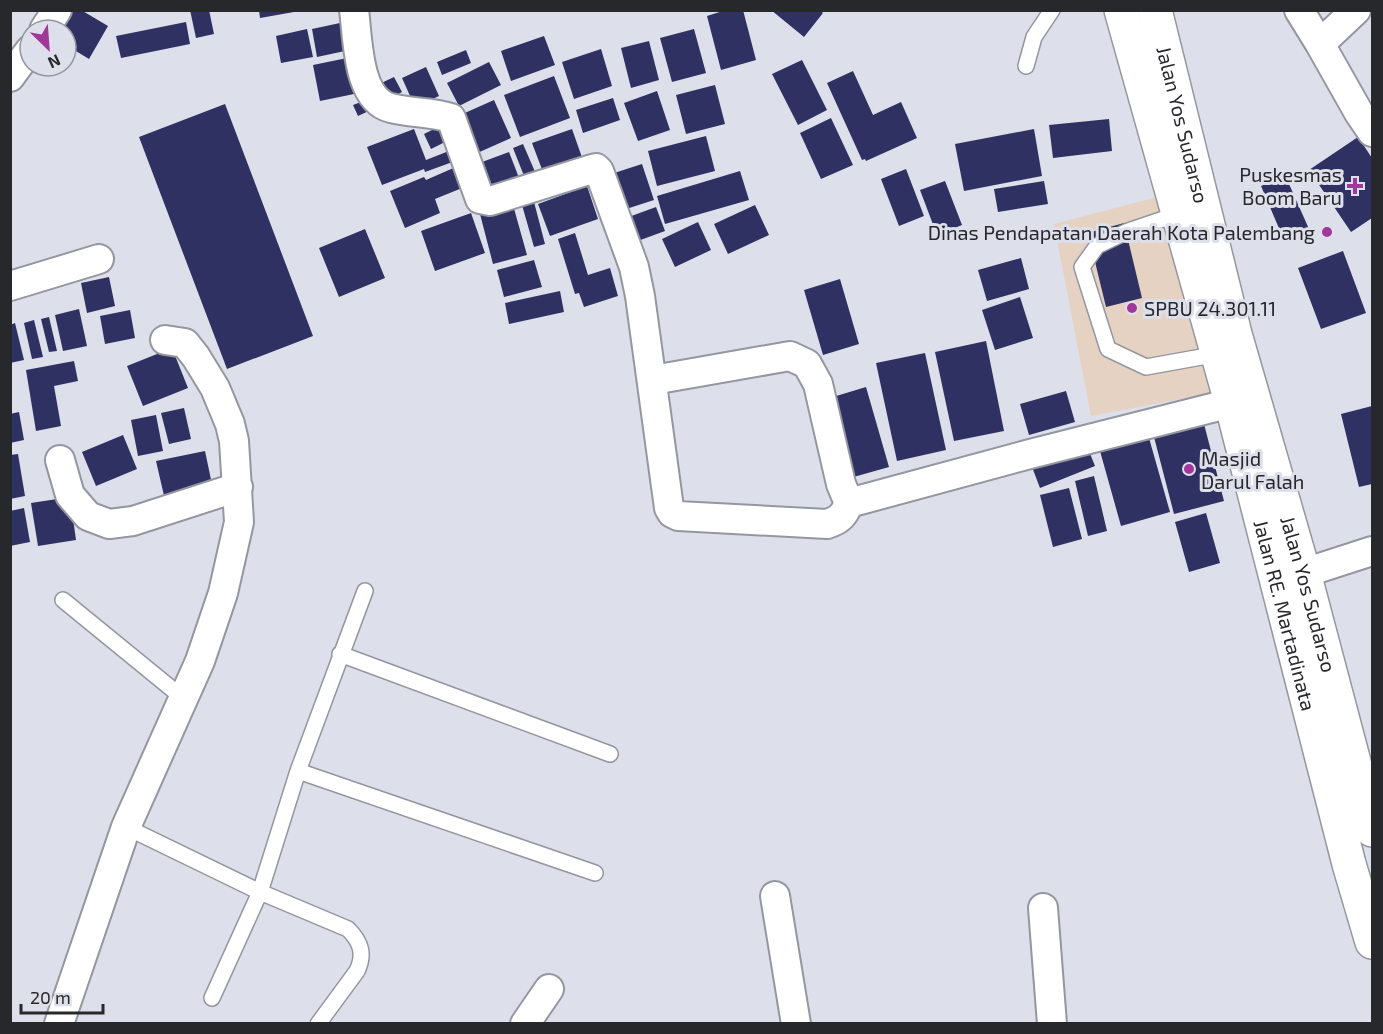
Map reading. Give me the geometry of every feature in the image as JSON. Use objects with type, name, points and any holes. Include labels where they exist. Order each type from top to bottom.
[{"type":"highway","name":"Jalan RE. Martadinata","points":[[1121,10],[1218,354],[1242,400],[1291,579],[1349,864],[1372,942]]},
{"type":"highway","name":"Jalan Yos Sudarso","points":[[1155,10],[1242,400]]},
{"type":"highway","name":"Jalan Yos Sudarso","points":[[1291,579],[1371,816]]},
{"type":"street","points":[[354,10],[365,85],[378,103],[390,108],[451,118],[480,199],[490,201],[592,169],[596,168],[599,171],[634,267],[653,380],[669,508],[672,513],[678,516],[828,524],[837,521],[845,513],[849,503],[841,484],[818,384],[807,364],[790,356],[653,380]]},
{"type":"street","points":[[1299,10],[1372,132]]},
{"type":"street","points":[[1320,44],[1356,10]]},
{"type":"street","points":[[10,286],[99,259]]},
{"type":"street","points":[[59,1023],[126,827],[200,661],[223,593],[240,522],[232,432],[215,388],[185,343],[165,340]]},
{"type":"street","points":[[849,503],[1242,400]]},
{"type":"street","points":[[60,460],[70,495],[88,516],[109,524],[133,521],[238,487]]},
{"type":"street","points":[[1291,579],[1372,551]]},
{"type":"street","points":[[775,896],[796,1023]]},
{"type":"street","points":[[1043,908],[1052,1023]]},
{"type":"street","points":[[525,1023],[549,989]]},
{"type":"lane","points":[[1026,66],[1034,37],[1052,10]]},
{"type":"lane","points":[[1178,214],[1128,231],[1097,246],[1082,267],[1108,349],[1146,367],[1218,354]]},
{"type":"lane","points":[[212,998],[260,892],[298,771],[365,591]]},
{"type":"lane","points":[[63,600],[183,698]]},
{"type":"lane","points":[[340,654],[610,754]]},
{"type":"lane","points":[[298,771],[595,873]]},
{"type":"lane","points":[[126,827],[260,892],[348,929],[357,938],[362,949],[361,963],[318,1023]]},
{"type":"shaded area","name":"SPBU 24.301.11","points":[[1161,196],[1217,392],[1091,416],[1054,224]]},
{"type":"building","points":[[67,10],[81,10],[108,26],[89,59],[78,52],[78,18],[62,18]]},
{"type":"building","points":[[190,10],[209,10],[214,34],[196,38]]},
{"type":"building","points":[[259,10],[294,10],[294,12],[260,18]]},
{"type":"building","points":[[726,10],[743,10],[756,60],[721,70],[707,16]]},
{"type":"building","points":[[771,10],[820,10],[823,13],[804,37]]},
{"type":"building","points":[[186,22],[190,44],[121,58],[116,36]]},
{"type":"building","points":[[340,23],[345,51],[317,57],[312,29]]},
{"type":"building","points":[[307,29],[313,57],[281,63],[276,36]]},
{"type":"building","points":[[694,29],[706,73],[672,82],[660,38]]},
{"type":"building","points":[[544,36],[555,65],[511,81],[501,51]]},
{"type":"building","points":[[649,41],[659,80],[631,88],[621,48]]},
{"type":"building","points":[[601,49],[612,86],[574,99],[562,62]]},
{"type":"building","points":[[466,50],[471,63],[442,75],[437,62]]},
{"type":"building","points":[[347,58],[354,94],[320,101],[313,65]]},
{"type":"building","points":[[802,60],[827,110],[798,125],[772,74]]},
{"type":"building","points":[[489,62],[501,85],[459,106],[447,83]]},
{"type":"building","points":[[426,67],[439,96],[415,107],[402,78]]},
{"type":"building","points":[[853,71],[873,115],[901,102],[917,138],[866,161],[862,160],[827,83]]},
{"type":"building","points":[[554,76],[570,118],[520,137],[504,95]]},
{"type":"building","points":[[394,77],[402,92],[383,102],[375,86]]},
{"type":"building","points":[[715,85],[725,124],[686,134],[676,95]]},
{"type":"building","points":[[657,91],[670,130],[638,141],[624,103]]},
{"type":"building","points":[[613,98],[620,120],[583,133],[576,110]]},
{"type":"building","points":[[369,99],[373,109],[358,116],[353,105]]},
{"type":"building","points":[[494,100],[511,138],[475,154],[458,116]]},
{"type":"building","points":[[225,104],[313,336],[227,369],[139,137]]},
{"type":"building","points":[[831,118],[853,165],[821,179],[800,133]]},
{"type":"building","points":[[1109,119],[1112,151],[1053,158],[1049,125]]},
{"type":"building","points":[[446,123],[453,138],[431,149],[424,134]]},
{"type":"building","points":[[414,129],[426,160],[454,149],[458,160],[425,172],[424,169],[382,185],[367,147]]},
{"type":"building","points":[[572,129],[585,166],[546,180],[532,143]]},
{"type":"building","points":[[1034,129],[1042,176],[964,191],[955,144]]},
{"type":"building","points":[[706,136],[715,171],[657,186],[648,151]]},
{"type":"building","points":[[1358,137],[1372,158],[1372,218],[1351,232],[1309,170]]},
{"type":"building","points":[[523,144],[539,181],[528,186],[513,148]]},
{"type":"building","points":[[509,152],[521,183],[487,197],[474,165]]},
{"type":"building","points":[[642,164],[654,200],[620,211],[608,175]]},
{"type":"building","points":[[458,166],[467,186],[435,199],[440,213],[405,228],[390,191],[424,177],[426,180]]},
{"type":"building","points":[[906,169],[924,216],[899,226],[881,179]]},
{"type":"building","points":[[740,171],[749,200],[665,224],[657,196]]},
{"type":"building","points":[[1285,175],[1309,229],[1284,240],[1261,186]]},
{"type":"building","points":[[945,181],[962,225],[937,235],[920,190]]},
{"type":"building","points":[[1044,181],[1048,204],[998,212],[994,189]]},
{"type":"building","points":[[587,186],[598,219],[550,236],[538,204]]},
{"type":"building","points":[[534,202],[545,244],[534,247],[522,205]]},
{"type":"building","points":[[513,205],[527,255],[493,264],[480,214]]},
{"type":"building","points":[[755,205],[769,235],[728,254],[714,224]]},
{"type":"building","points":[[656,207],[665,231],[635,242],[626,218]]},
{"type":"building","points":[[471,213],[485,253],[435,271],[421,231]]},
{"type":"building","points":[[698,222],[711,250],[675,267],[662,239]]},
{"type":"building","points":[[1124,223],[1142,298],[1106,307],[1088,233]]},
{"type":"building","points":[[365,229],[385,278],[339,297],[319,248]]},
{"type":"building","points":[[575,233],[588,275],[610,268],[618,296],[584,307],[579,293],[575,294],[558,239]]},
{"type":"building","points":[[1343,251],[1366,313],[1321,329],[1298,268]]},
{"type":"building","points":[[1021,258],[1029,289],[987,301],[978,270]]},
{"type":"building","points":[[534,260],[542,287],[504,297],[497,270]]},
{"type":"building","points":[[109,277],[115,306],[87,313],[81,283]]},
{"type":"building","points":[[840,279],[859,344],[823,355],[804,290]]},
{"type":"building","points":[[560,291],[564,312],[509,324],[505,303]]},
{"type":"building","points":[[1020,297],[1033,338],[995,350],[982,310]]},
{"type":"building","points":[[79,309],[87,346],[63,351],[55,315]]},
{"type":"building","points":[[130,310],[135,338],[105,344],[100,316]]},
{"type":"building","points":[[49,317],[57,351],[49,352],[41,319]]},
{"type":"building","points":[[34,320],[43,357],[32,359],[24,323]]},
{"type":"building","points":[[15,323],[24,360],[10,363],[10,325]]},
{"type":"building","points":[[986,341],[1004,431],[954,441],[935,352]]},
{"type":"building","points":[[172,348],[188,388],[143,406],[127,366]]},
{"type":"building","points":[[925,353],[946,450],[897,461],[876,363]]},
{"type":"building","points":[[74,361],[78,381],[54,386],[61,426],[36,431],[26,370]]},
{"type":"building","points":[[866,387],[889,467],[843,480],[823,400]]},
{"type":"building","points":[[1066,391],[1075,422],[1029,435],[1020,404]]},
{"type":"building","points":[[1372,406],[1372,484],[1359,487],[1341,414]]},
{"type":"building","points":[[184,408],[191,439],[169,444],[161,413]]},
{"type":"building","points":[[19,412],[24,440],[10,443],[10,414]]},
{"type":"building","points":[[156,415],[163,451],[138,456],[131,420]]},
{"type":"building","name":"Masjid Darul Falah","points":[[1204,424],[1224,501],[1174,514],[1154,437]]},
{"type":"building","points":[[123,435],[137,469],[96,486],[82,452]]},
{"type":"building","points":[[1149,438],[1170,512],[1121,526],[1100,451]]},
{"type":"building","points":[[1087,446],[1095,466],[1040,488],[1032,467]]},
{"type":"building","points":[[205,451],[213,489],[165,500],[156,461]]},
{"type":"building","points":[[18,454],[25,496],[10,499],[10,455]]},
{"type":"building","points":[[1094,476],[1107,531],[1088,536],[1075,481]]},
{"type":"building","points":[[1069,488],[1082,539],[1053,547],[1040,495]]},
{"type":"building","points":[[70,497],[76,540],[38,546],[31,503]]},
{"type":"building","points":[[24,508],[30,542],[10,546],[10,511]]},
{"type":"building","points":[[1206,513],[1220,563],[1189,572],[1175,522]]},
{"type":"place","name":"Puskesmas Boom Baru","points":[[1355,186]]},
{"type":"place","name":"Dinas Pendapatan Daerah Kota Palembang","points":[[1327,232]]},
{"type":"place","name":"SPBU 24.301.11","points":[[1132,308]]},
{"type":"place","name":"Masjid Darul Falah","points":[[1189,469]]}]
